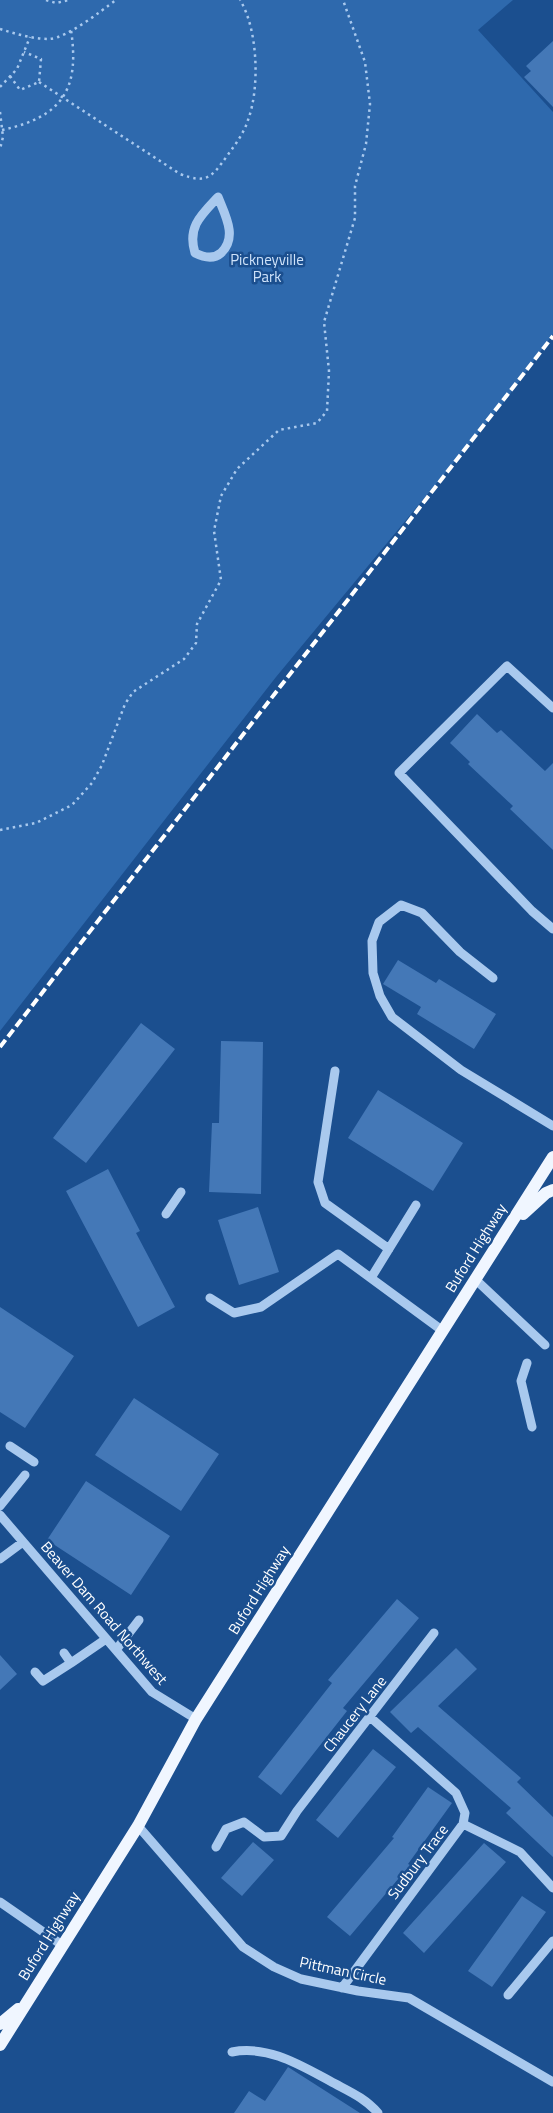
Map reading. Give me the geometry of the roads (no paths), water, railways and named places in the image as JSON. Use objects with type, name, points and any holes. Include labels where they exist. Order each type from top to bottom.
[{"type":"main road","name":"Buford Highway","points":[[0,2045],[138,1826],[196,1719],[553,1158]]},
{"type":"main road","points":[[510,1226],[546,1193],[553,1190]]},
{"type":"main road","points":[[0,2024],[27,2001]]},
{"type":"street","points":[[218,197],[230,235],[228,246],[219,256],[205,258],[195,253],[191,241],[194,228],[218,197]]},
{"type":"street","points":[[553,708],[507,666],[399,774],[532,912],[553,929]]},
{"type":"street","points":[[493,978],[460,952],[422,913],[401,905],[379,922],[372,941],[373,973],[380,996],[392,1017],[461,1070],[553,1126]]},
{"type":"street","points":[[335,1071],[318,1182],[325,1203],[389,1249]]},
{"type":"street","points":[[166,1214],[181,1192]]},
{"type":"street","points":[[371,1278],[416,1205]]},
{"type":"street","points":[[210,1298],[234,1313],[261,1307],[338,1254],[443,1331]]},
{"type":"street","points":[[475,1279],[545,1345]]},
{"type":"street","points":[[528,1363],[521,1381],[532,1427]]},
{"type":"street","points":[[10,1446],[34,1462]]},
{"type":"street","points":[[0,1506],[25,1475]]},
{"type":"street","name":"Beaver Dam Road Northwest","points":[[0,1515],[152,1692],[196,1719]]},
{"type":"street","points":[[0,1557],[24,1542]]},
{"type":"street","points":[[116,1650],[140,1620]]},
{"type":"street","name":"Chaucery Lane","points":[[216,1847],[226,1829],[244,1822],[264,1837],[280,1836],[297,1811],[434,1633]]},
{"type":"street","points":[[34,1672],[42,1681],[106,1639]]},
{"type":"street","points":[[64,1653],[71,1663]]},
{"type":"street","name":"Sudbury Trace","points":[[342,1988],[463,1824],[465,1813],[456,1793],[370,1717]]},
{"type":"street","points":[[463,1824],[520,1852],[553,1888]]},
{"type":"street","name":"Pittman Circle","points":[[138,1826],[243,1947],[274,1967],[301,1979],[342,1988],[409,1998],[553,2082]]},
{"type":"street","points":[[0,1902],[62,1945]]},
{"type":"street","points":[[508,1995],[553,1941]]},
{"type":"street","points":[[232,2052],[244,2049],[289,2059],[367,2101],[378,2113]]},
{"type":"railway","points":[[0,1047],[553,336]]},
{"type":"park label","name":"Pickneyville Park","points":[[267,268]]}]
